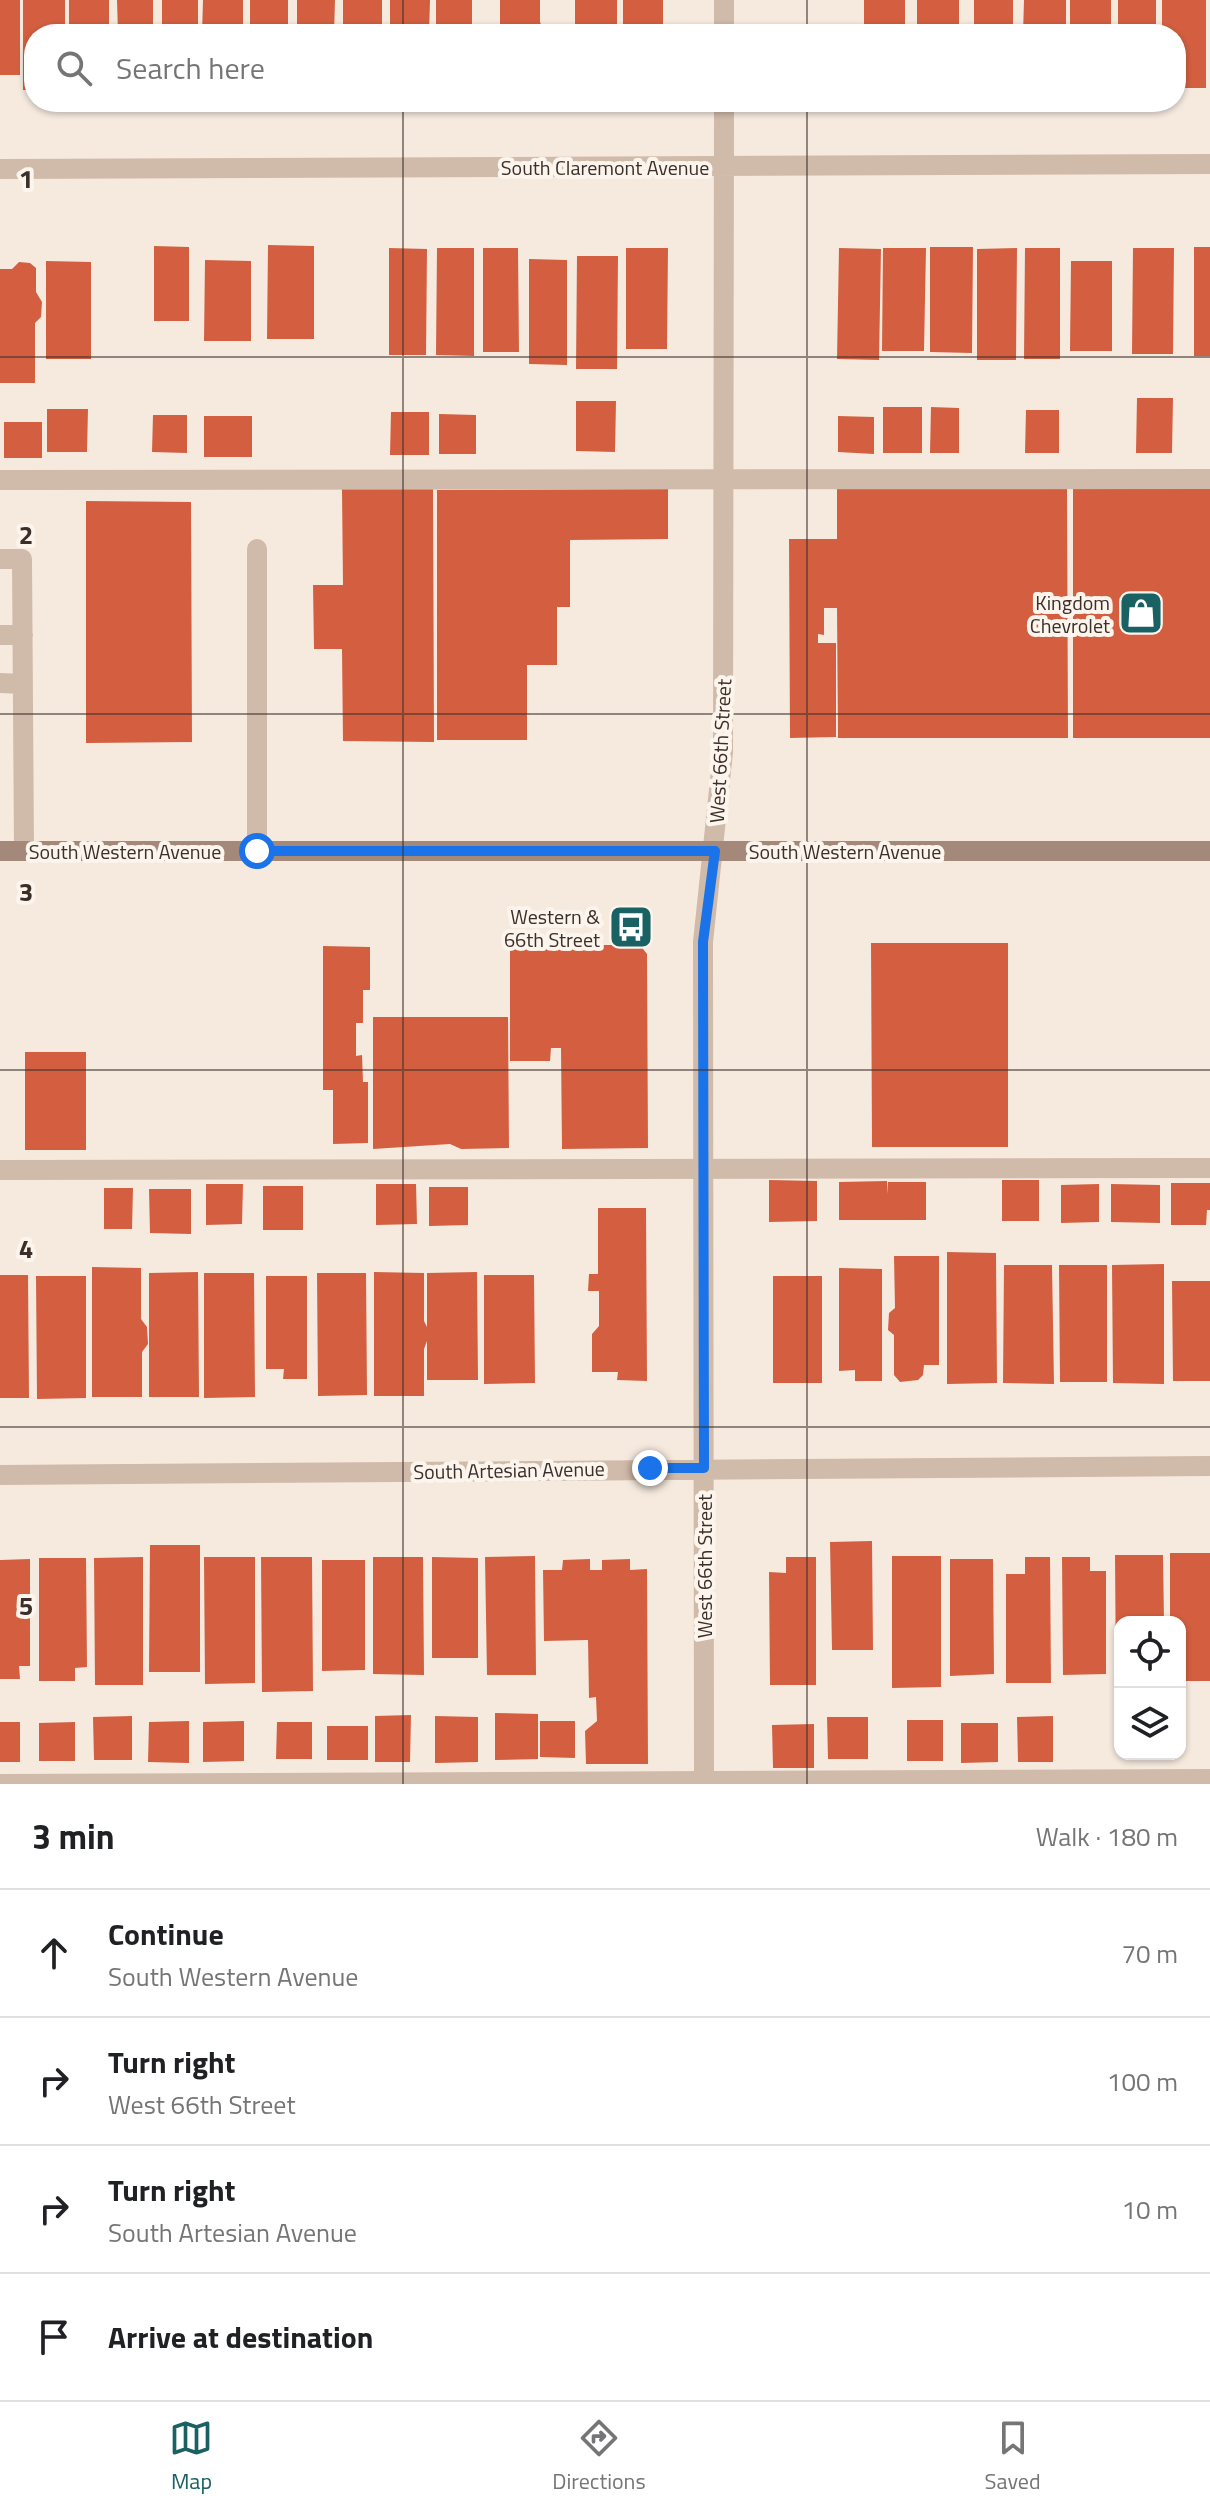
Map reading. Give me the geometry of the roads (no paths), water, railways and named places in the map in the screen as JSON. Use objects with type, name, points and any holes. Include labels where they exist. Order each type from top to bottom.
[{"type":"main road","name":"South Western Avenue","points":[[0,851],[1210,851]]},
{"type":"street","points":[[724,0],[724,24]]},
{"type":"street","name":"West 66th Street","points":[[704,1783],[703,942],[715,851],[723,752],[724,112]]},
{"type":"street","name":"South Claremont Avenue","points":[[0,169],[1210,164]]},
{"type":"street","points":[[0,480],[1210,479]]},
{"type":"street","points":[[257,549],[257,851]]},
{"type":"street","points":[[0,559],[22,559],[24,851]]},
{"type":"street","points":[[0,635],[23,635]]},
{"type":"street","points":[[0,683],[23,684]]},
{"type":"street","points":[[0,1170],[1210,1168]]},
{"type":"street","name":"South Artesian Avenue","points":[[0,1475],[1210,1466]]},
{"type":"street","points":[[0,1784],[1210,1779]]},
{"type":"place","name":"Kingdom Chevrolet","points":[[1141,613]]},
{"type":"place","name":"Western & 66th Street","points":[[631,927]]}]
